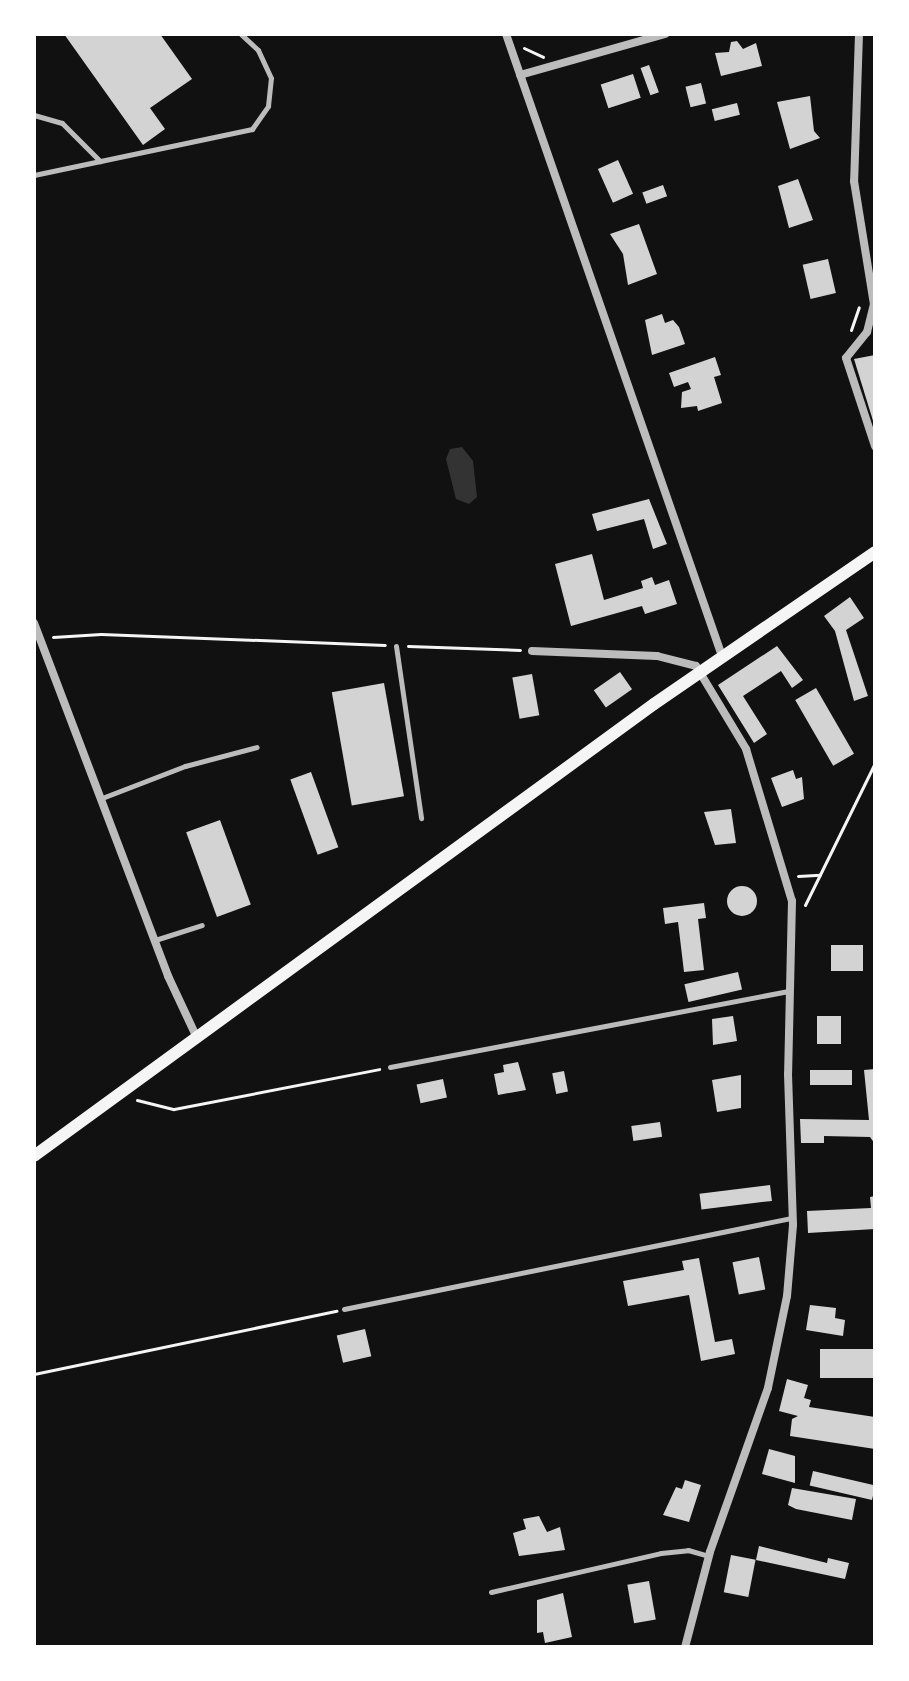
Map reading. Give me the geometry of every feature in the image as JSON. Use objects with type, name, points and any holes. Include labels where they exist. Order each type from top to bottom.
[{"type":"main road","points":[[34,1156],[722,656],[875,552]]},
{"type":"street","points":[[520,75],[665,34]]},
{"type":"street","points":[[859,34],[854,181],[874,304],[867,332],[846,358],[875,446]]},
{"type":"street","points":[[507,37],[722,656]]},
{"type":"street","points":[[36,628],[154,940],[197,1038]]},
{"type":"street","points":[[532,651],[657,656],[688,661],[700,672],[746,749],[786,877],[794,916],[790,991],[793,1218],[774,1366],[709,1556],[685,1647]]},
{"type":"lane","points":[[34,175],[252,129],[268,106],[271,78],[258,50],[241,34]]},
{"type":"lane","points":[[34,115],[62,123],[100,161]]},
{"type":"lane","points":[[396,646],[421,818]]},
{"type":"lane","points":[[102,798],[185,766],[257,747]]},
{"type":"lane","points":[[154,940],[202,925]]},
{"type":"lane","points":[[390,1067],[790,991]]},
{"type":"lane","points":[[344,1309],[793,1218]]},
{"type":"lane","points":[[491,1592],[661,1553],[688,1550],[709,1556]]},
{"type":"path","points":[[507,37],[549,55],[552,67]]},
{"type":"path","points":[[36,628],[52,637],[101,634],[532,651]]},
{"type":"path","points":[[794,916],[820,875],[875,763]]},
{"type":"path","points":[[786,877],[820,875]]},
{"type":"path","points":[[125,1089],[147,1107],[174,1109],[390,1067]]},
{"type":"path","points":[[34,1374],[344,1309]]},
{"type":"shaded area","points":[[462,447],[473,461],[477,497],[469,504],[456,499],[446,459],[450,449]]},
{"type":"building","points":[[64,34],[160,34],[192,79],[150,108],[165,129],[143,145]]},
{"type":"building","points":[[737,41],[743,49],[756,43],[762,66],[721,76],[715,53],[729,52],[731,42]]},
{"type":"building","points":[[649,65],[659,92],[650,95],[641,68]]},
{"type":"building","points":[[633,74],[641,98],[608,108],[601,85]]},
{"type":"building","points":[[701,83],[706,103],[691,107],[685,87]]},
{"type":"building","points":[[810,96],[814,131],[820,138],[790,149],[777,102]]},
{"type":"building","points":[[737,103],[740,115],[715,121],[712,109]]},
{"type":"building","points":[[618,160],[633,194],[613,203],[598,169]]},
{"type":"building","points":[[798,179],[813,220],[789,228],[778,186]]},
{"type":"building","points":[[663,185],[667,196],[646,204],[642,193]]},
{"type":"building","points":[[639,224],[657,274],[628,285],[623,254],[610,234]]},
{"type":"building","points":[[828,259],[836,293],[811,299],[803,265]]},
{"type":"building","points":[[662,314],[665,323],[673,320],[679,327],[685,344],[652,355],[645,320]]},
{"type":"building","points":[[875,355],[875,424],[874,424],[854,359]]},
{"type":"building","points":[[715,357],[721,375],[714,377],[722,403],[698,411],[697,406],[681,408],[682,392],[691,389],[688,382],[674,387],[669,373]]},
{"type":"building","points":[[649,499],[667,544],[653,549],[644,519],[597,531],[592,514]]},
{"type":"building","points":[[592,554],[604,600],[643,588],[641,581],[652,577],[655,585],[669,580],[677,604],[645,614],[642,606],[571,626],[555,564]]},
{"type":"building","points":[[850,597],[864,618],[846,630],[868,696],[854,701],[835,631],[824,616]]},
{"type":"building","points":[[777,646],[803,680],[792,688],[781,671],[743,696],[767,734],[754,743],[718,685]]},
{"type":"building","points":[[620,672],[632,689],[606,708],[594,690]]},
{"type":"building","points":[[532,674],[539,715],[520,719],[512,677]]},
{"type":"building","points":[[384,683],[404,796],[352,805],[332,692]]},
{"type":"building","points":[[816,688],[854,754],[833,766],[795,700]]},
{"type":"building","points":[[793,770],[796,779],[802,777],[804,799],[782,807],[771,778]]},
{"type":"building","points":[[311,772],[338,847],[318,855],[290,780]]},
{"type":"building","points":[[731,809],[736,843],[715,845],[704,812]]},
{"type":"building","points":[[220,820],[251,905],[217,917],[186,832]]},
{"type":"building","points":[[742,886],[753,890],[757,901],[753,912],[742,916],[731,912],[727,901],[731,890]]},
{"type":"building","points":[[704,903],[706,918],[698,919],[704,970],[684,972],[678,922],[665,924],[663,908]]},
{"type":"building","points":[[831,945],[863,945],[863,971],[831,971]]},
{"type":"building","points":[[738,972],[742,990],[688,1002],[684,984]]},
{"type":"building","points":[[733,1016],[737,1041],[713,1045],[712,1019]]},
{"type":"building","points":[[817,1016],[841,1016],[841,1044],[817,1044]]},
{"type":"building","points":[[518,1062],[526,1090],[498,1095],[494,1074],[504,1072],[503,1065]]},
{"type":"building","points":[[875,1069],[875,1144],[870,1137],[824,1136],[824,1143],[801,1143],[800,1119],[869,1120],[864,1070]]},
{"type":"building","points":[[810,1070],[852,1070],[852,1085],[810,1085]]},
{"type":"building","points":[[564,1071],[568,1092],[556,1094],[552,1073]]},
{"type":"building","points":[[741,1075],[741,1108],[717,1112],[712,1080]]},
{"type":"building","points":[[443,1079],[447,1098],[421,1103],[417,1085]]},
{"type":"building","points":[[660,1122],[662,1137],[633,1141],[631,1126]]},
{"type":"building","points":[[770,1185],[772,1201],[701,1210],[700,1194]]},
{"type":"building","points":[[875,1196],[875,1229],[808,1233],[807,1211],[871,1208],[870,1197]]},
{"type":"building","points":[[759,1257],[765,1289],[739,1295],[732,1262]]},
{"type":"building","points":[[699,1258],[715,1342],[732,1339],[735,1354],[701,1361],[689,1295],[628,1306],[623,1281],[684,1270],[682,1261]]},
{"type":"building","points":[[810,1305],[836,1308],[835,1318],[845,1320],[843,1336],[806,1330]]},
{"type":"building","points":[[365,1329],[371,1356],[343,1363],[337,1336]]},
{"type":"building","points":[[820,1349],[875,1349],[875,1378],[820,1378]]},
{"type":"building","points":[[787,1379],[808,1385],[804,1398],[811,1400],[809,1407],[875,1417],[875,1449],[790,1436],[792,1419],[798,1416],[779,1411]]},
{"type":"building","points":[[769,1449],[795,1456],[795,1483],[762,1474]]},
{"type":"building","points":[[813,1471],[875,1485],[872,1500],[810,1486]]},
{"type":"building","points":[[685,1480],[701,1485],[689,1522],[663,1515],[676,1487],[682,1489]]},
{"type":"building","points":[[792,1488],[856,1499],[852,1520],[788,1505]]},
{"type":"building","points":[[539,1516],[547,1532],[560,1527],[565,1550],[519,1556],[513,1533],[526,1529],[523,1519]]},
{"type":"building","points":[[759,1546],[827,1563],[828,1558],[849,1563],[845,1579],[756,1560]]},
{"type":"building","points":[[731,1555],[756,1560],[748,1597],[724,1592]]},
{"type":"building","points":[[649,1581],[656,1619],[634,1623],[627,1585]]},
{"type":"building","points":[[563,1593],[572,1637],[545,1643],[543,1632],[537,1633],[537,1600]]}]
